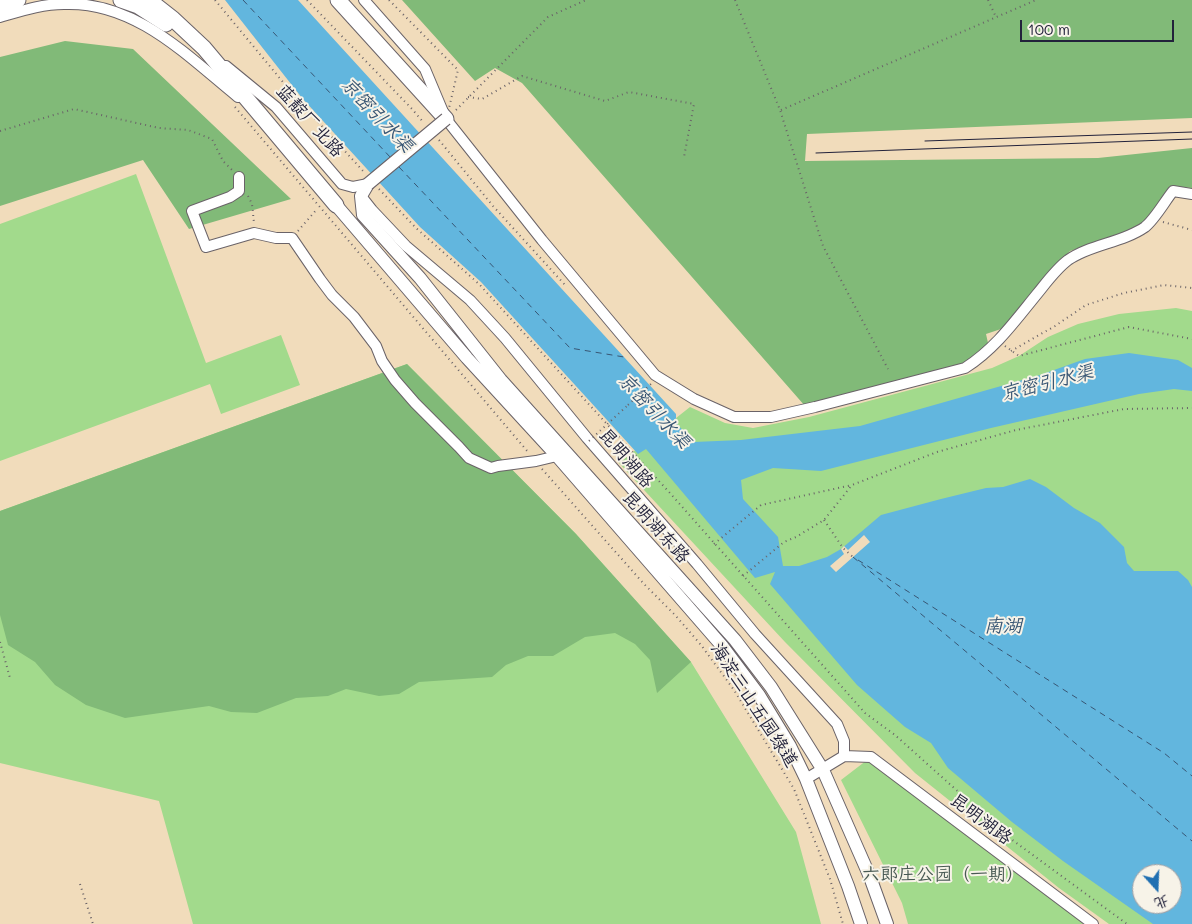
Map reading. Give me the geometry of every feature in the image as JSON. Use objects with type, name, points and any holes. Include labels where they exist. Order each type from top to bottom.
[{"type":"highway","points":[[121,0],[138,6],[204,48]]},
{"type":"highway","name":"蓝靛厂北路","points":[[149,0],[204,48],[336,205]]},
{"type":"highway","points":[[338,0],[446,119]]},
{"type":"main road","points":[[361,196],[371,182],[446,119]]},
{"type":"main road","name":"昆明湖东路","points":[[361,196],[363,215],[368,221],[420,278],[501,380],[735,640],[771,687],[823,770],[870,877],[886,924]]},
{"type":"main road","name":"昆明湖东路","points":[[336,205],[466,358],[557,456],[723,647],[759,695],[790,746],[806,779],[861,924]]},
{"type":"street","points":[[364,0],[425,69],[446,119],[542,240],[655,375],[694,399],[734,417],[771,417],[965,368],[981,358],[998,341],[1052,275],[1068,260],[1146,226],[1173,191],[1192,194]]},
{"type":"street","points":[[0,17],[32,8],[63,4],[97,5],[125,14],[154,30],[262,116]]},
{"type":"street","name":"蓝靛厂北路","points":[[204,48],[276,107],[342,184],[353,187],[371,182]]},
{"type":"street","points":[[239,177],[238,191],[230,198],[192,211],[206,247],[254,233],[276,238],[292,238],[320,280],[354,317],[376,346],[382,361],[395,380],[469,458],[491,468],[557,456]]},
{"type":"street","name":"昆明湖路","points":[[361,196],[406,246],[470,300],[505,338],[589,441],[697,564],[755,634],[837,724],[844,741],[844,756],[871,757],[1093,924]]},
{"type":"street","points":[[806,779],[844,756]]},
{"type":"path","points":[[215,0],[297,100],[371,182],[416,228],[479,284],[669,492],[865,713],[895,734],[1011,839],[1126,924]]},
{"type":"path","points":[[307,0],[425,124]]},
{"type":"path","points":[[389,0],[458,70],[446,119]]},
{"type":"path","points":[[446,119],[548,17],[586,0]]},
{"type":"path","points":[[735,0],[780,110],[823,246],[888,369]]},
{"type":"path","points":[[988,0],[996,17]]},
{"type":"path","points":[[780,110],[1036,0]]},
{"type":"path","points":[[468,97],[482,99],[522,76],[604,100],[629,92],[694,104],[684,157]]},
{"type":"path","name":"海淀三山五园绿道","points":[[233,105],[536,461],[644,584],[695,638],[734,690],[794,789],[830,879],[843,924]]},
{"type":"path","points":[[0,131],[74,109],[159,128],[188,130],[212,139],[223,161],[239,177]]},
{"type":"path","points":[[437,139],[493,206],[567,287]]},
{"type":"path","points":[[248,195],[252,204],[254,233]]},
{"type":"path","points":[[292,238],[316,209]]},
{"type":"path","points":[[1151,219],[1192,230]]},
{"type":"path","points":[[1011,351],[1055,326],[1086,305],[1124,293],[1164,285],[1192,288]]},
{"type":"path","points":[[998,341],[1019,356],[1129,327],[1192,339]]},
{"type":"path","points":[[589,441],[658,377]]},
{"type":"path","points":[[714,544],[761,505],[852,485],[937,452],[1016,430],[1124,409],[1192,408]]},
{"type":"path","points":[[743,576],[784,542],[796,538],[824,520],[852,485]]},
{"type":"path","points":[[824,520],[843,548],[854,557]]},
{"type":"path","points":[[0,642],[10,678]]},
{"type":"path","points":[[80,884],[93,924]]},
{"type":"green space","points":[[402,0],[1192,0],[1192,118],[807,134],[805,161],[1098,158],[1192,148],[1192,188],[1170,186],[1139,227],[1070,251],[1004,328],[986,334],[988,343],[986,349],[962,366],[805,406],[522,83],[495,68],[475,81]]},
{"type":"green space","points":[[65,41],[133,49],[291,199],[189,229],[143,160],[0,206],[0,57]]},
{"type":"green space","points":[[136,174],[206,363],[281,335],[300,385],[221,414],[210,384],[0,461],[0,224]]},
{"type":"green space","points":[[1176,308],[1192,311],[1192,924],[1109,924],[1059,888],[915,773],[785,642],[619,463],[690,407],[725,423],[753,428],[809,417],[992,368],[1019,356],[1048,337],[1078,324],[1119,314]]},
{"type":"green space","points":[[407,364],[576,534],[691,662],[796,832],[821,924],[193,924],[159,801],[0,763],[0,511]]},
{"type":"green space","points":[[407,364],[576,534],[691,662],[657,693],[650,660],[635,644],[615,633],[585,637],[553,656],[528,656],[506,665],[492,677],[419,682],[399,694],[379,696],[346,689],[328,696],[296,698],[257,713],[231,712],[209,706],[125,718],[86,705],[55,685],[35,662],[8,645],[0,615],[0,511]]},
{"type":"green space","name":"六郎庄公园（一期）","points":[[871,757],[1093,924],[908,924],[902,903],[841,780]]},
{"type":"water","name":"南湖","points":[[225,0],[298,0],[676,414],[676,423],[694,442],[741,440],[860,426],[1040,375],[1085,359],[1129,353],[1178,360],[1192,368],[1192,391],[1174,389],[1139,394],[991,428],[821,471],[773,468],[741,480],[743,499],[778,537],[783,566],[799,566],[827,557],[841,549],[881,515],[986,488],[1003,487],[1030,479],[1046,487],[1074,508],[1100,523],[1124,547],[1127,563],[1134,571],[1178,571],[1188,580],[1192,587],[1192,924],[1153,924],[1139,914],[1182,914],[1182,864],[1132,864],[1132,909],[1063,861],[1012,822],[948,768],[931,743],[905,727],[857,685],[770,584],[775,572],[755,578],[646,449],[638,454],[481,282],[420,227],[302,98]]},
{"type":"pier","points":[[864,535],[870,542],[836,572],[830,566],[844,554],[841,549],[844,546],[848,550]]},
{"type":"ferry route","points":[[243,0],[391,158]]},
{"type":"ferry route","points":[[399,167],[570,348],[624,357]]},
{"type":"ferry route","points":[[853,557],[1192,841]]},
{"type":"ferry route","points":[[858,560],[1164,753],[1192,776]]},
{"type":"tram line","points":[[925,141],[1192,132]]},
{"type":"tram line","points":[[816,153],[1192,139]]},
{"type":"water label","name":"京密引水渠","points":[[377,115]]},
{"type":"water label","name":"京密引水渠","points":[[1047,383]]},
{"type":"water label","name":"京密引水渠","points":[[654,411]]}]
